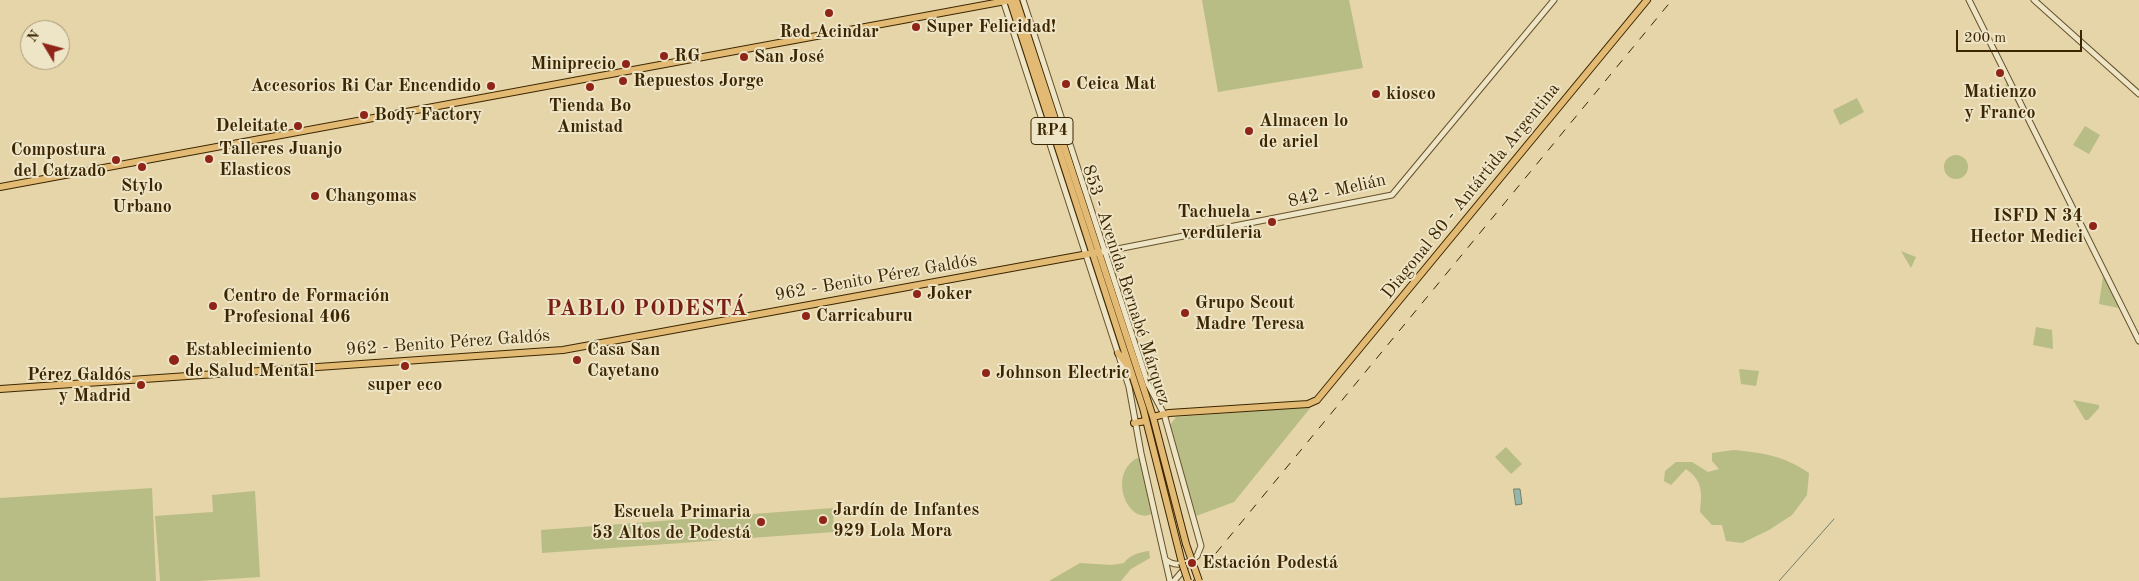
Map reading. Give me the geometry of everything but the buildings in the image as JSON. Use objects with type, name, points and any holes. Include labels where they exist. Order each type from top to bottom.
[{"type":"main road","name":"853 - Avenida Bernabé Márquez","points":[[1007,0],[1119,314],[1153,417],[1186,544],[1199,581]]},
{"type":"main road","points":[[0,187],[1007,0]]},
{"type":"main road","name":"853 - Avenida Bernabé Márquez","points":[[1016,0],[1096,253],[1146,421],[1176,542],[1188,581]]},
{"type":"main road","name":"Diagonal 80 - Antártida Argentina","points":[[1164,414],[1308,404],[1317,400],[1647,0]]},
{"type":"main road","points":[[1048,99],[1051,87]]},
{"type":"main road","name":"962 - Benito Pérez Galdós","points":[[0,390],[563,350],[1096,253]]},
{"type":"main road","points":[[1119,314],[1123,302]]},
{"type":"main road","points":[[1118,353],[1131,371]]},
{"type":"main road","points":[[1153,417],[1164,414]]},
{"type":"main road","points":[[1134,423],[1146,421]]},
{"type":"street","name":"853 - Avenida Bernabé Márquez","points":[[1023,0],[1051,87],[1096,253],[1118,353],[1131,392],[1134,423],[1155,518],[1172,581]]},
{"type":"street","name":"842 - Melián","points":[[1096,253],[1392,195],[1554,0]]},
{"type":"street","points":[[1970,0],[2139,341]]},
{"type":"street","points":[[2034,0],[2139,94]]},
{"type":"street","name":"853 - Avenida Bernabé Márquez","points":[[1096,253],[1123,302],[1148,384],[1164,414],[1201,546],[1197,556],[1191,560]]},
{"type":"street","points":[[1165,559],[1178,564],[1191,560]]},
{"type":"street","points":[[1172,581],[1191,560]]},
{"type":"green space","points":[[1202,0],[1349,0],[1363,68],[1218,92]]},
{"type":"green space","points":[[2007,83],[2012,93],[1995,101]]},
{"type":"green space","points":[[1857,98],[1864,112],[1840,125],[1833,110]]},
{"type":"green space","points":[[2085,126],[2100,135],[2089,154],[2073,145]]},
{"type":"green space","points":[[1956,155],[1964,159],[1968,167],[1964,175],[1956,179],[1948,175],[1944,167],[1948,159]]},
{"type":"green space","points":[[1901,251],[1916,257],[1911,268]]},
{"type":"green space","points":[[2103,276],[2119,308],[2099,304]]},
{"type":"green space","points":[[2036,327],[2052,330],[2053,349],[2033,345]]},
{"type":"green space","points":[[1739,369],[1759,371],[1756,386],[1741,384]]},
{"type":"green space","points":[[2073,400],[2099,405],[2099,408],[2088,420],[2085,420]]},
{"type":"green space","points":[[1311,407],[1234,502],[1196,516],[1170,425],[1176,417]]},
{"type":"green space","points":[[1506,447],[1522,464],[1511,474],[1495,457]]},
{"type":"green space","points":[[1734,450],[1773,456],[1800,467],[1809,473],[1807,495],[1792,515],[1769,530],[1742,543],[1726,541],[1722,525],[1712,525],[1700,512],[1700,488],[1692,473],[1686,469],[1671,485],[1664,481],[1665,471],[1676,462],[1692,462],[1708,472],[1719,469],[1712,461],[1712,453]]},
{"type":"green space","points":[[1137,458],[1140,459],[1151,514],[1143,515],[1135,512],[1129,506],[1124,496],[1122,486],[1123,475],[1128,466]]},
{"type":"green space","points":[[152,488],[156,581],[0,581],[0,498]]},
{"type":"green space","points":[[255,491],[260,577],[198,581],[160,581],[155,516],[213,512],[212,495]]},
{"type":"green space","points":[[833,508],[834,532],[542,553],[541,530]]},
{"type":"green space","points":[[1149,551],[1150,558],[1131,569],[1121,581],[1049,581],[1080,563],[1111,565],[1124,563],[1135,554]]},
{"type":"water","points":[[1514,489],[1520,489],[1522,504],[1516,505]]},
{"type":"waterway","points":[[1779,581],[1834,519]]},
{"type":"railway","points":[[1193,581],[1672,0]]},
{"type":"place","name":"Red Acindar","points":[[829,13]]},
{"type":"place","name":"Super Felicidad!","points":[[916,27]]},
{"type":"place","name":"RG","points":[[664,56]]},
{"type":"place","name":"San José","points":[[744,57]]},
{"type":"place","name":"Miniprecio","points":[[626,64]]},
{"type":"place","name":"Matienzo y Franco","points":[[2000,73]]},
{"type":"place","name":"Repuestos Jorge","points":[[623,81]]},
{"type":"place","name":"Ceica Mat","points":[[1066,84]]},
{"type":"place","name":"Accesorios Ri Car Encendido","points":[[491,86]]},
{"type":"place","name":"Tienda Bo Amistad","points":[[590,87]]},
{"type":"place","name":"kiosco","points":[[1376,94]]},
{"type":"place","name":"Body Factory","points":[[364,115]]},
{"type":"place","name":"Deleitate","points":[[298,126]]},
{"type":"place","name":"Almacen lo de ariel","points":[[1249,131]]},
{"type":"place","name":"Talleres Juanjo Elasticos","points":[[209,159]]},
{"type":"place","name":"Compostura del Catzado","points":[[116,160]]},
{"type":"place","name":"Stylo Urbano","points":[[142,167]]},
{"type":"place","name":"Changomas","points":[[315,196]]},
{"type":"place","name":"Tachuela - verduleria","points":[[1272,222]]},
{"type":"place","name":"ISFD N 34 Hector Medici","points":[[2093,226]]},
{"type":"place","name":"Joker","points":[[917,294]]},
{"type":"place","name":"Centro de Formación Profesional 406","points":[[213,306]]},
{"type":"place","name":"Grupo Scout Madre Teresa","points":[[1185,313]]},
{"type":"place","name":"Carricaburu","points":[[806,316]]},
{"type":"place","name":"Establecimiento de Salud Mental","points":[[174,360]]},
{"type":"place","name":"Casa San Cayetano","points":[[577,360]]},
{"type":"place","name":"super eco","points":[[405,366]]},
{"type":"place","name":"Johnson Electric","points":[[986,373]]},
{"type":"place","name":"Pérez Galdós y Madrid","points":[[141,385]]},
{"type":"place","name":"Jardín de Infantes 929 Lola Mora","points":[[823,520]]},
{"type":"place","name":"Escuela Primaria 53 Altos de Podestá","points":[[761,522]]},
{"type":"place","name":"Estación Podestá","points":[[1192,563]]},
{"type":"district","name":"PABLO PODESTÁ","points":[[647,309]]}]
